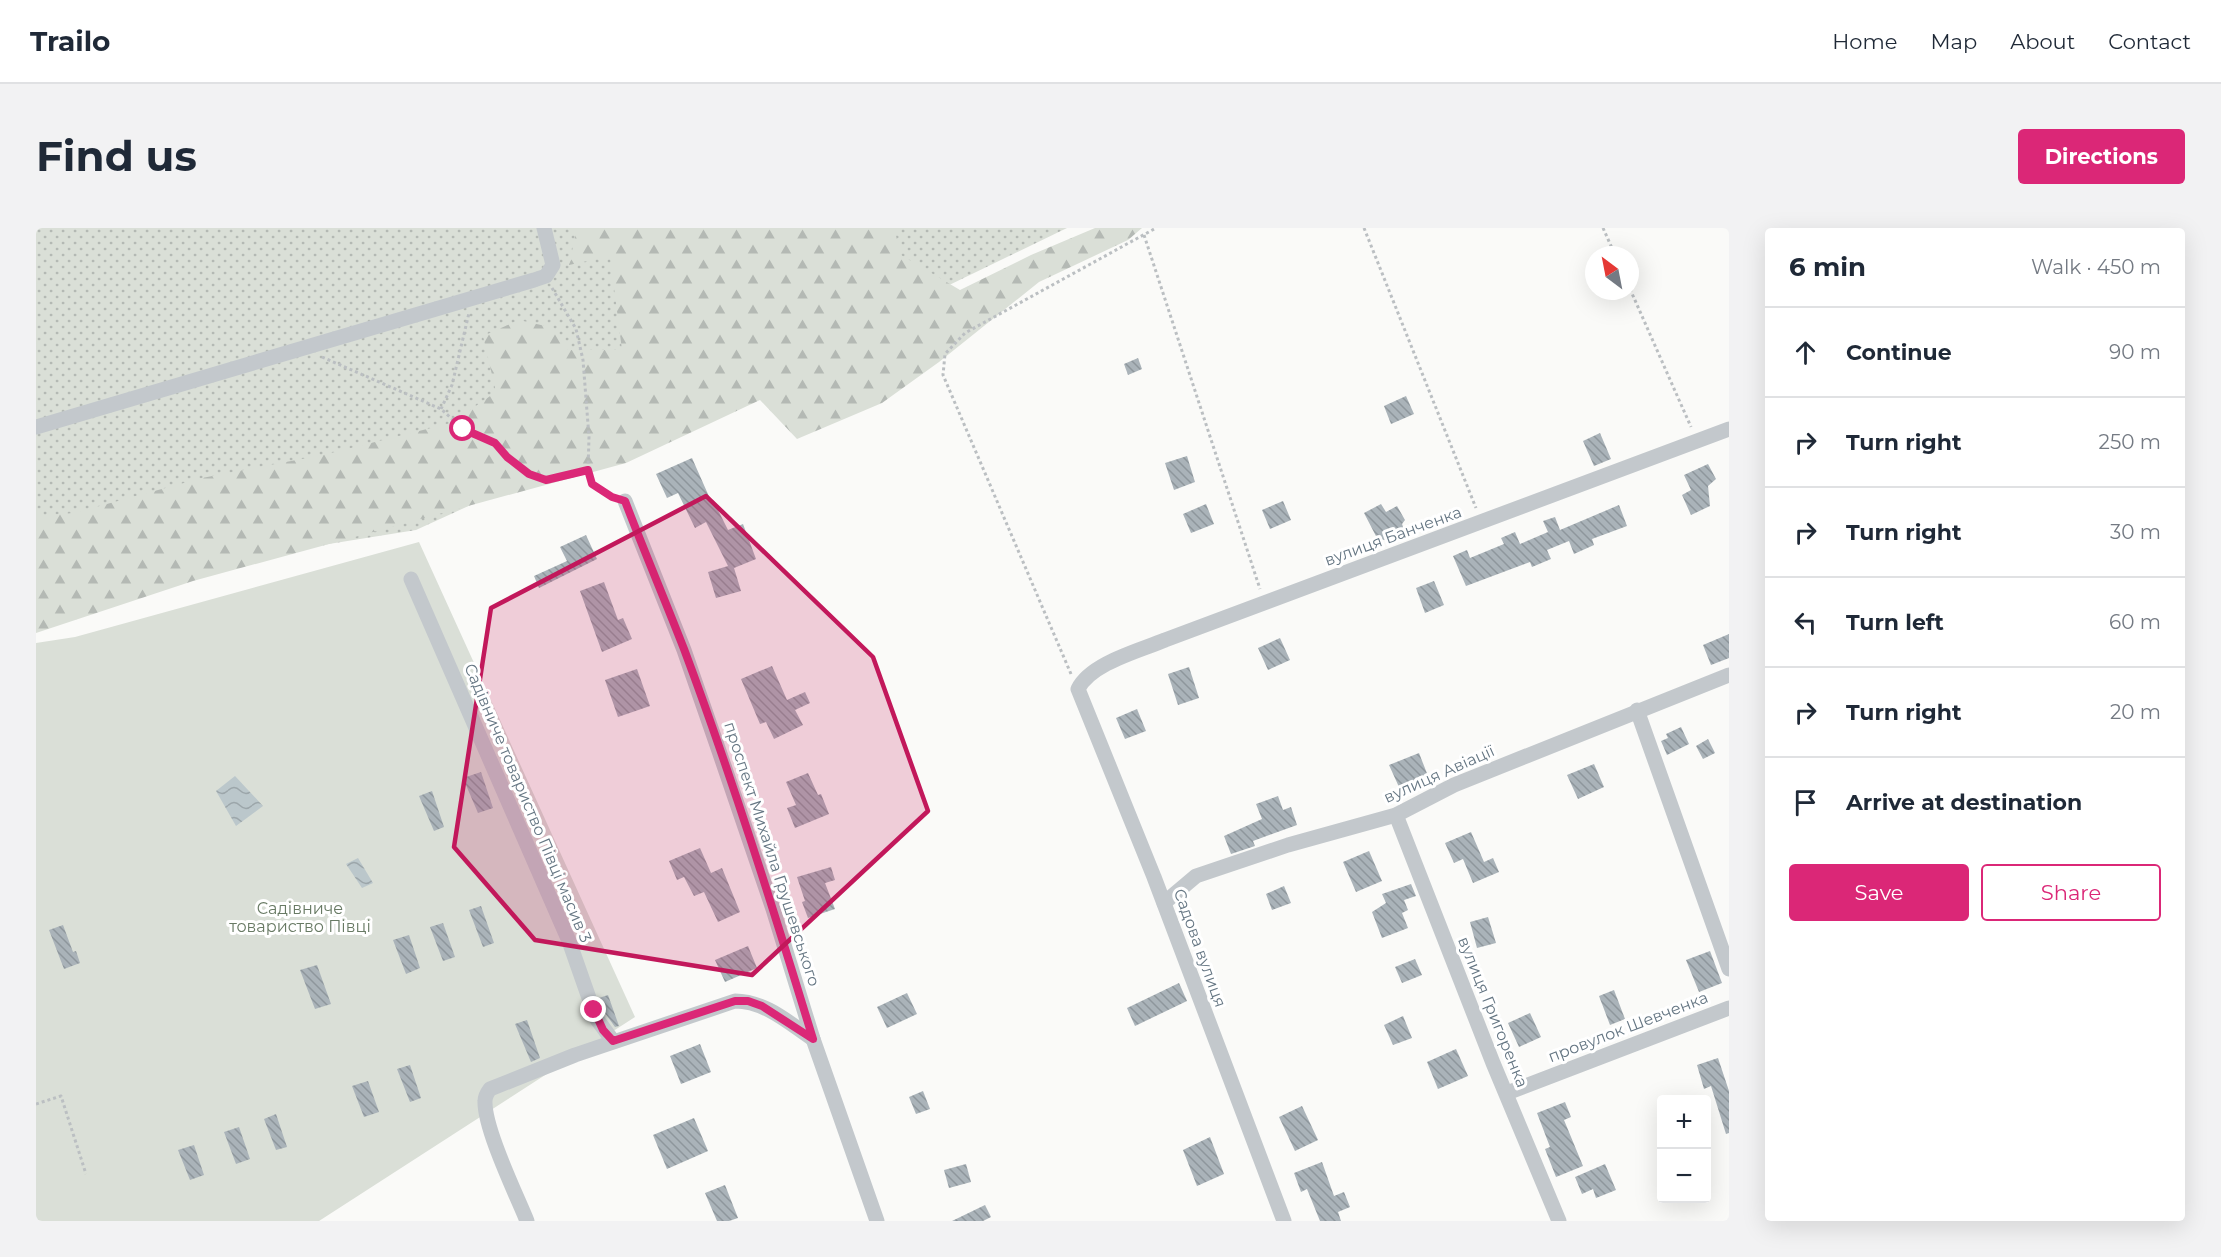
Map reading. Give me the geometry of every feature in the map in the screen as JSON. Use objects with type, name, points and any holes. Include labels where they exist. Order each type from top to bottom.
[{"type":"street","points":[[36,427],[546,276],[553,265],[544,228]]},
{"type":"street","name":"вулиця Банченка","points":[[1077,689],[1083,679],[1094,670],[1264,602],[1729,429]]},
{"type":"street","name":"проспект Михайла Грушевського","points":[[625,501],[684,650],[720,751],[774,909],[813,1039],[877,1221]]},
{"type":"street","name":"Садівниче товариство Півці масив 3","points":[[411,579],[569,941],[596,1018],[613,1041]]},
{"type":"street","name":"вулиця Авіації","points":[[1164,903],[1196,876],[1288,845],[1396,815],[1454,785],[1729,675]]},
{"type":"street","name":"Садова вулиця","points":[[1077,689],[1164,903],[1284,1221]]},
{"type":"street","points":[[1637,710],[1729,969]]},
{"type":"street","name":"вулиця Григоренка","points":[[1396,815],[1492,1063],[1507,1093],[1559,1221]]},
{"type":"street","points":[[527,1221],[486,1110],[485,1099],[490,1089],[613,1041],[735,1001],[748,1001],[762,1006],[813,1039]]},
{"type":"street","name":"провулок Шевченка","points":[[1507,1093],[1729,1008]]},
{"type":"path","points":[[1077,689],[943,375],[945,354],[965,333],[1156,228]]},
{"type":"path","points":[[1364,228],[1482,522]]},
{"type":"path","points":[[1603,228],[1611,246]]},
{"type":"path","points":[[1144,235],[1264,602]]},
{"type":"path","points":[[546,276],[576,330],[583,360],[589,437],[588,470],[592,484],[612,497],[625,501]]},
{"type":"path","points":[[441,409],[452,385],[472,299]]},
{"type":"path","points":[[1635,300],[1697,441]]},
{"type":"path","points":[[302,348],[441,409],[463,429],[495,443],[507,457],[529,474],[546,480],[588,470]]},
{"type":"path","points":[[36,1104],[62,1096],[86,1174]]},
{"type":"highlighted area","points":[[706,496],[873,657],[928,811],[752,975],[535,940],[454,847],[491,608]]},
{"type":"green space","points":[[36,228],[1067,228],[910,304],[416,530],[36,591]]},
{"type":"green space","points":[[577,228],[894,228],[901,255],[960,290],[1031,255],[1095,228],[1142,228],[1128,240],[1039,282],[939,362],[882,403],[797,439],[760,400],[626,463],[193,581],[36,633],[36,516],[74,513],[202,478],[323,455],[451,423],[496,392],[483,336],[519,320],[554,328],[568,350],[622,350],[610,256],[569,265]]},
{"type":"green space","name":"Садівниче товариство Півці","points":[[419,542],[635,1017],[319,1221],[36,1221],[36,643],[75,637]]},
{"type":"water","points":[[235,776],[263,806],[236,826],[216,791]]},
{"type":"water","points":[[358,858],[373,883],[362,888],[346,864]]},
{"type":"building","points":[[1138,358],[1142,369],[1128,375],[1124,364]]},
{"type":"building","points":[[1406,396],[1414,414],[1391,424],[1384,406]]},
{"type":"building","points":[[1600,433],[1611,459],[1594,466],[1583,441]]},
{"type":"building","points":[[1187,456],[1195,482],[1174,490],[1165,463]]},
{"type":"building","points":[[692,458],[711,501],[713,500],[728,530],[743,524],[756,559],[734,568],[741,591],[716,598],[708,572],[728,566],[706,522],[695,528],[678,493],[667,498],[656,474]]},
{"type":"building","points":[[1708,464],[1716,479],[1708,486],[1710,506],[1691,515],[1682,495],[1691,490],[1684,475]]},
{"type":"building","points":[[1283,501],[1291,520],[1270,529],[1262,510]]},
{"type":"building","points":[[1206,504],[1214,524],[1191,533],[1183,514]]},
{"type":"building","points":[[1381,504],[1386,512],[1397,506],[1405,520],[1402,524],[1406,535],[1388,541],[1377,538],[1364,513]]},
{"type":"building","points":[[1619,505],[1627,526],[1592,539],[1594,545],[1574,554],[1569,541],[1547,550],[1551,559],[1532,567],[1530,562],[1466,586],[1453,556],[1467,550],[1470,558],[1504,544],[1501,538],[1515,532],[1520,544],[1548,532],[1543,521],[1555,517],[1560,530]]},
{"type":"building","points":[[586,535],[597,559],[539,588],[534,576],[567,561],[560,547]]},
{"type":"building","points":[[1434,581],[1444,605],[1425,613],[1416,588]]},
{"type":"building","points":[[604,582],[618,620],[623,618],[632,639],[602,652],[580,591]]},
{"type":"building","points":[[1729,634],[1729,658],[1711,665],[1703,645]]},
{"type":"building","points":[[1280,638],[1290,660],[1268,670],[1258,648]]},
{"type":"building","points":[[772,666],[787,700],[805,692],[810,703],[795,710],[803,725],[774,739],[766,722],[760,724],[741,679]]},
{"type":"building","points":[[1189,667],[1199,698],[1178,705],[1168,674]]},
{"type":"building","points":[[637,669],[650,706],[618,717],[605,680]]},
{"type":"building","points":[[1137,709],[1146,731],[1125,739],[1116,718]]},
{"type":"building","points":[[1681,727],[1689,744],[1667,755],[1661,741],[1668,738],[1666,734]]},
{"type":"building","points":[[1708,739],[1715,753],[1703,759],[1696,746]]},
{"type":"building","points":[[1419,753],[1428,776],[1399,787],[1389,765]]},
{"type":"building","points":[[1594,764],[1604,787],[1578,799],[1567,775]]},
{"type":"building","points":[[481,772],[493,808],[478,813],[463,778]]},
{"type":"building","points":[[808,773],[818,795],[821,794],[829,814],[795,828],[787,808],[796,805],[786,782]]},
{"type":"building","points":[[432,791],[444,827],[434,831],[419,796]]},
{"type":"building","points":[[1278,796],[1283,810],[1291,807],[1297,825],[1253,841],[1255,846],[1231,854],[1224,836],[1262,819],[1256,804]]},
{"type":"building","points":[[1471,832],[1484,862],[1493,858],[1499,872],[1473,883],[1463,859],[1454,863],[1445,843]]},
{"type":"building","points":[[700,848],[711,873],[722,868],[740,912],[718,922],[704,892],[694,896],[684,877],[677,880],[669,861]]},
{"type":"building","points":[[1369,851],[1382,881],[1356,892],[1343,862]]},
{"type":"building","points":[[831,867],[835,880],[825,883],[835,909],[808,918],[797,877]]},
{"type":"building","points":[[566,880],[579,919],[571,922],[555,884]]},
{"type":"building","points":[[1411,884],[1416,896],[1404,900],[1408,910],[1402,913],[1408,928],[1382,938],[1372,912],[1386,903],[1382,894]]},
{"type":"building","points":[[1284,886],[1291,903],[1272,910],[1266,894]]},
{"type":"building","points":[[481,906],[494,943],[483,947],[469,910]]},
{"type":"building","points":[[1488,917],[1496,943],[1477,948],[1470,922]]},
{"type":"building","points":[[443,923],[455,957],[443,961],[430,927]]},
{"type":"building","points":[[63,925],[73,952],[76,951],[80,963],[64,969],[49,930]]},
{"type":"building","points":[[409,935],[420,968],[406,974],[393,940]]},
{"type":"building","points":[[748,946],[757,968],[725,982],[715,960]]},
{"type":"building","points":[[1710,951],[1722,983],[1699,992],[1686,960]]},
{"type":"building","points":[[1415,959],[1422,975],[1402,983],[1395,967]]},
{"type":"building","points":[[317,965],[331,1004],[315,1009],[300,970]]},
{"type":"building","points":[[1179,983],[1187,1001],[1135,1026],[1127,1008]]},
{"type":"building","points":[[1614,990],[1625,1019],[1610,1025],[1599,996]]},
{"type":"building","points":[[907,993],[917,1014],[887,1028],[877,1007]]},
{"type":"building","points":[[608,995],[619,1026],[615,1027],[605,1013],[599,998]]},
{"type":"building","points":[[1530,1013],[1541,1037],[1519,1047],[1508,1023]]},
{"type":"building","points":[[1403,1016],[1412,1038],[1393,1045],[1384,1025]]},
{"type":"building","points":[[527,1020],[540,1058],[531,1062],[515,1024]]},
{"type":"building","points":[[700,1044],[711,1072],[681,1084],[670,1056]]},
{"type":"building","points":[[1456,1049],[1468,1076],[1438,1089],[1427,1062]]},
{"type":"building","points":[[1718,1058],[1729,1091],[1729,1133],[1726,1134],[1711,1086],[1704,1089],[1697,1065]]},
{"type":"building","points":[[410,1065],[421,1098],[410,1102],[397,1069]]},
{"type":"building","points":[[368,1081],[379,1112],[364,1117],[352,1086]]},
{"type":"building","points":[[923,1091],[930,1109],[916,1114],[909,1097]]},
{"type":"building","points":[[1565,1102],[1571,1117],[1564,1120],[1583,1166],[1556,1177],[1545,1149],[1550,1147],[1537,1113]]},
{"type":"building","points":[[1302,1106],[1318,1140],[1295,1151],[1279,1117]]},
{"type":"building","points":[[276,1114],[287,1147],[276,1150],[264,1119]]},
{"type":"building","points":[[694,1118],[708,1151],[667,1169],[653,1135]]},
{"type":"building","points":[[239,1127],[250,1159],[236,1164],[224,1132]]},
{"type":"building","points":[[1210,1137],[1224,1174],[1197,1186],[1183,1150]]},
{"type":"building","points":[[194,1145],[204,1175],[190,1180],[178,1150]]},
{"type":"building","points":[[1322,1162],[1334,1196],[1344,1192],[1350,1207],[1338,1212],[1341,1221],[1320,1221],[1307,1189],[1301,1192],[1294,1173]]},
{"type":"building","points":[[966,1164],[971,1182],[949,1188],[944,1170]]},
{"type":"building","points":[[1605,1164],[1616,1190],[1596,1198],[1593,1189],[1582,1194],[1575,1177]]},
{"type":"building","points":[[725,1185],[738,1218],[717,1221],[705,1193]]},
{"type":"building","points":[[985,1205],[991,1217],[983,1221],[952,1221]]},
{"type":"route","points":[[463,429],[495,443],[507,457],[529,474],[546,480],[588,470],[592,484],[612,497],[625,501],[684,650],[720,751],[774,909],[813,1039],[762,1006],[748,1001],[735,1001],[613,1041],[603,1030],[594,1010]]}]
